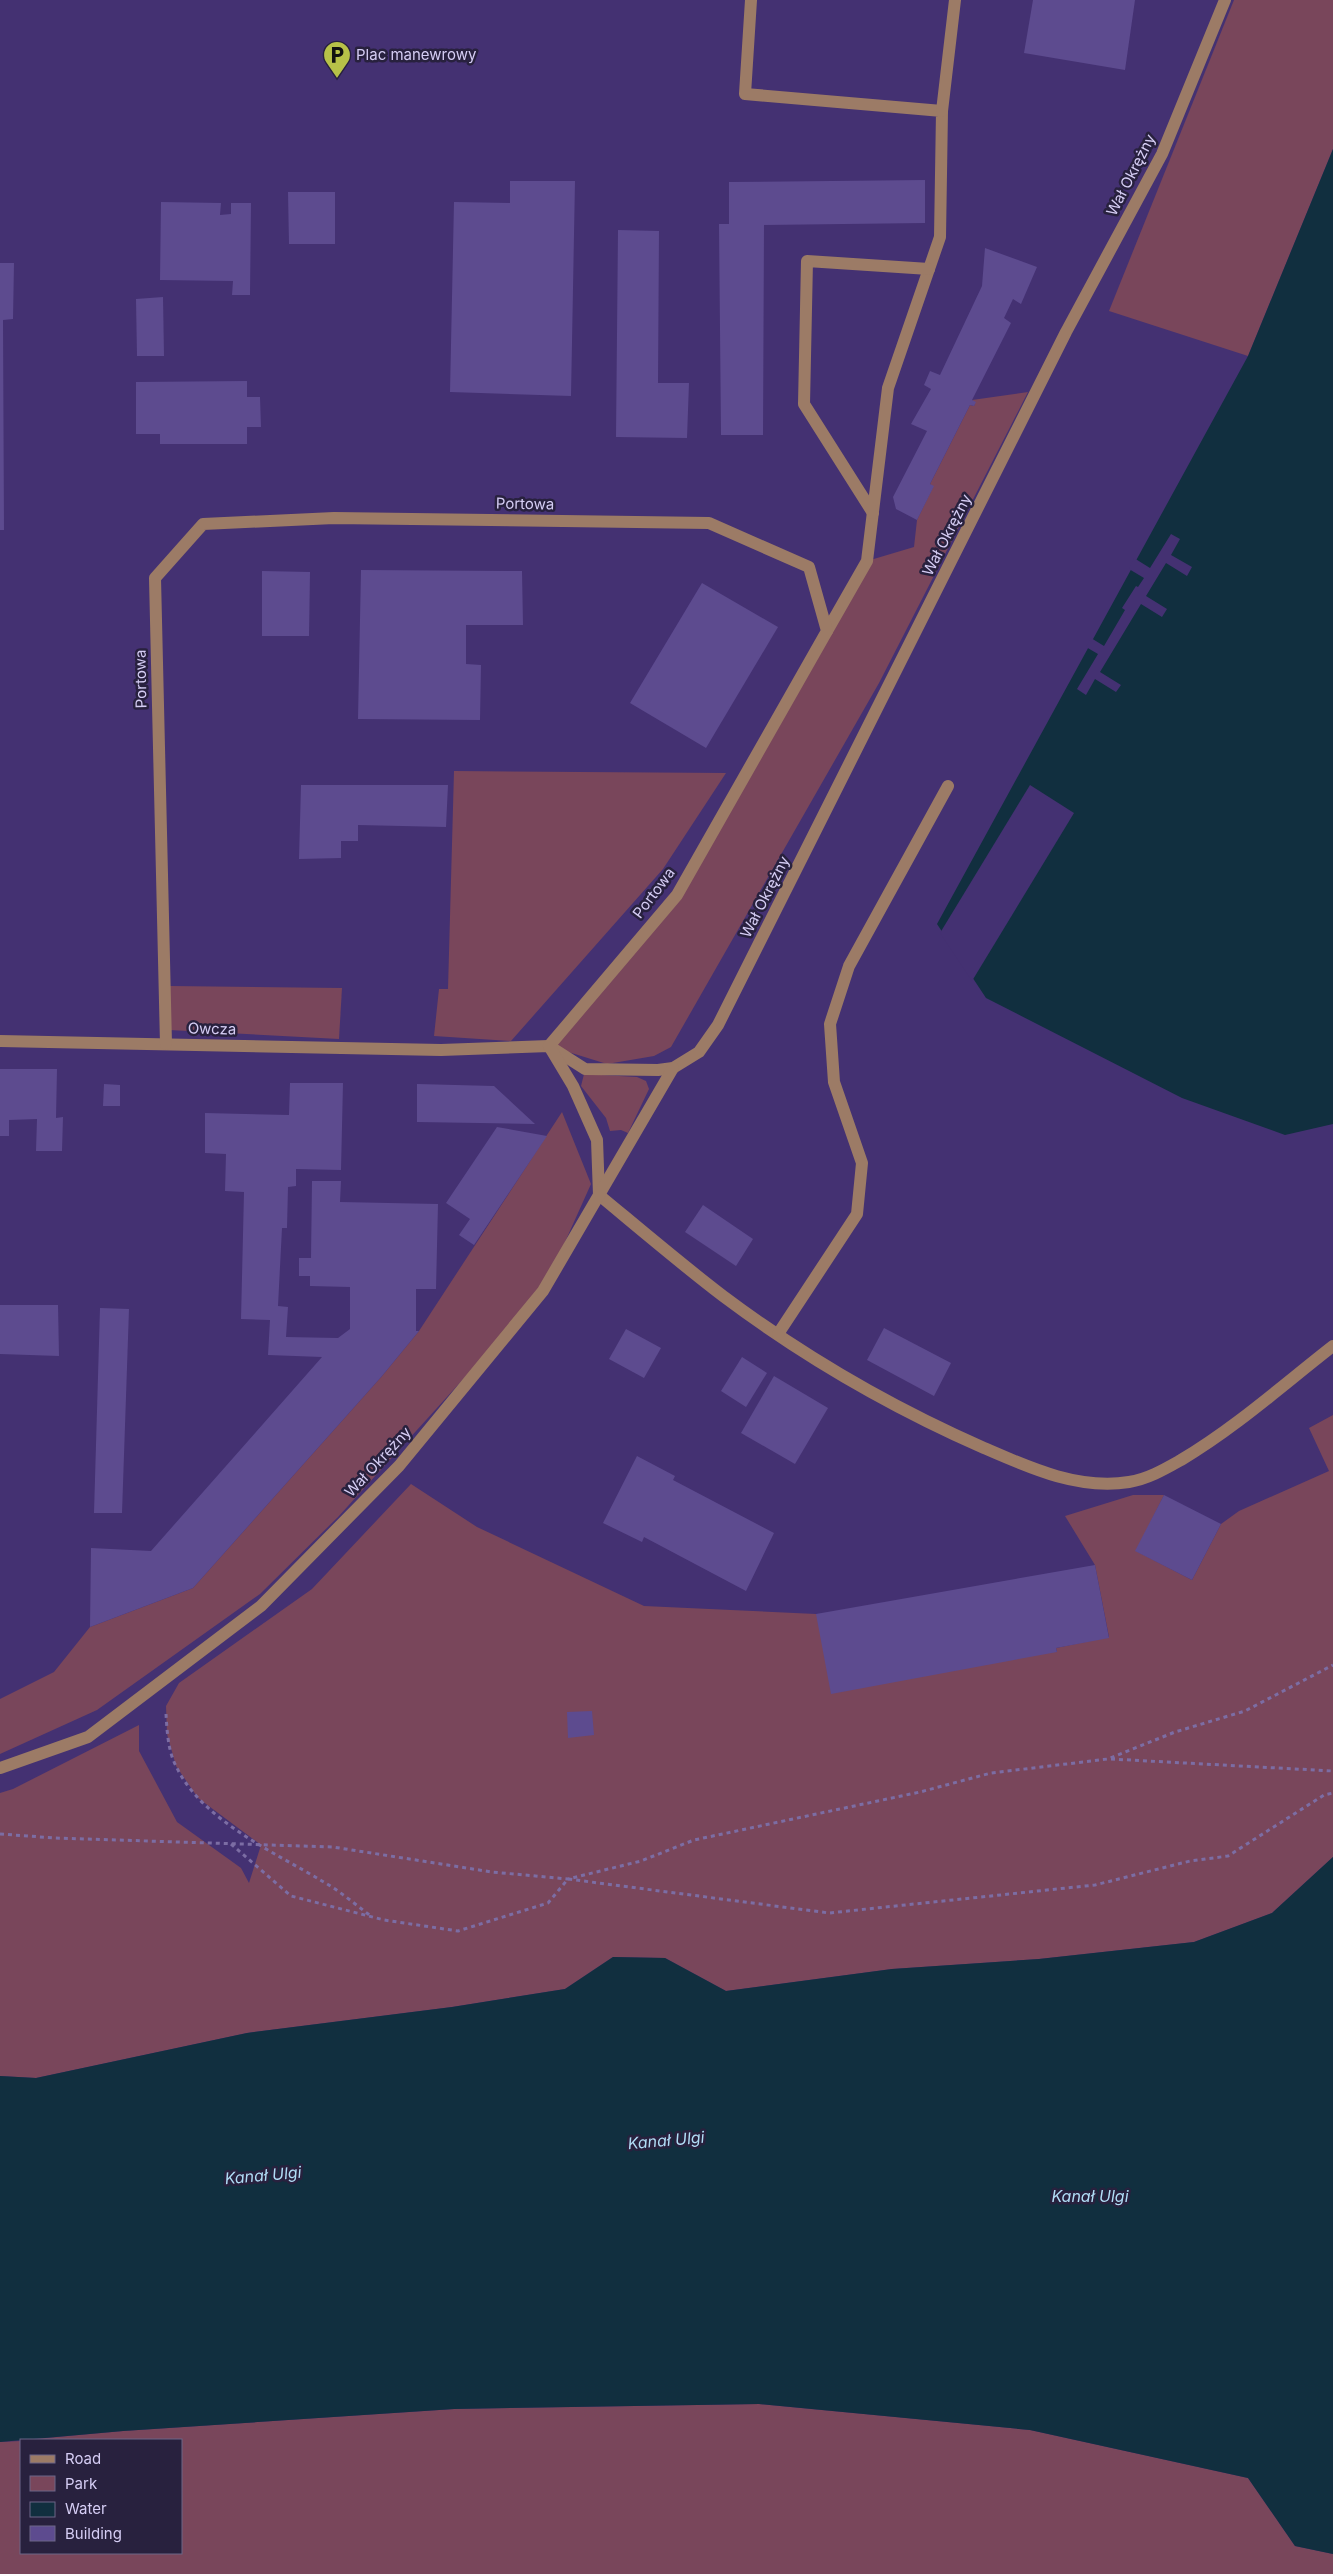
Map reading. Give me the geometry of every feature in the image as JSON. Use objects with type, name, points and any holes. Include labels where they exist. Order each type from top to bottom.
[{"type":"street","points":[[751,0],[745,94],[942,111]]},
{"type":"street","points":[[827,632],[867,561],[888,388],[940,237],[942,111],[955,0]]},
{"type":"street","name":"Wał Okrężny","points":[[0,1768],[88,1737],[261,1606],[399,1466],[543,1291],[673,1068],[699,1052],[722,1016],[1066,332],[1162,154],[1225,0]]},
{"type":"street","points":[[873,513],[804,404],[807,261],[929,269]]},
{"type":"street","name":"Portowa","points":[[166,1044],[155,578],[203,524],[334,518],[709,523],[809,567],[827,632],[677,895],[549,1046]]},
{"type":"street","points":[[778,1334],[857,1214],[862,1163],[834,1082],[830,1024],[849,966],[948,786]]},
{"type":"street","name":"Owcza","points":[[0,1041],[423,1050],[472,1050],[549,1046]]},
{"type":"street","points":[[549,1046],[584,1069],[673,1068]]},
{"type":"street","points":[[549,1046],[573,1086],[597,1140],[599,1195],[724,1296],[778,1334],[877,1394],[944,1430],[1036,1470],[1101,1484],[1131,1482],[1158,1473],[1210,1443],[1333,1346]]},
{"type":"path","points":[[1108,1759],[1174,1732],[1245,1710],[1333,1665]]},
{"type":"path","points":[[174,1672],[166,1706],[167,1734],[176,1766],[198,1798],[234,1829],[325,1882],[373,1918]]},
{"type":"path","points":[[230,1844],[291,1896],[373,1918],[458,1931],[548,1903],[568,1879],[641,1861],[694,1840],[920,1792],[991,1773],[1108,1759],[1333,1771]]},
{"type":"path","points":[[0,1834],[332,1847],[492,1872],[568,1879],[829,1912],[1095,1886],[1190,1861],[1228,1856],[1324,1795],[1333,1793]]},
{"type":"green space","points":[[1234,0],[1333,0],[1333,149],[1248,356],[1109,311]]},
{"type":"green space","points":[[1028,392],[879,683],[671,1047],[654,1056],[607,1064],[549,1046],[677,895],[867,561],[914,547],[917,520],[933,487],[930,484],[970,405],[974,406],[975,403],[972,400]]},
{"type":"green space","points":[[454,771],[726,773],[663,869],[511,1041],[434,1036],[439,989],[448,989]]},
{"type":"green space","points":[[170,986],[342,988],[339,1039],[169,1030]]},
{"type":"green space","points":[[584,1074],[637,1077],[646,1081],[649,1089],[628,1133],[621,1130],[610,1131],[606,1118],[581,1086]]},
{"type":"green space","points":[[562,1112],[591,1184],[543,1291],[338,1517],[260,1594],[97,1710],[0,1754],[0,1699],[54,1672],[90,1627],[193,1588],[382,1376],[419,1331]]},
{"type":"green space","points":[[1333,1415],[1333,1857],[1272,1913],[1194,1942],[1039,1959],[892,1969],[726,1991],[665,1958],[613,1957],[565,1989],[452,2007],[247,2033],[36,2078],[0,2076],[0,1793],[13,1789],[139,1725],[139,1751],[177,1822],[241,1868],[249,1883],[261,1845],[198,1798],[176,1766],[167,1734],[166,1706],[179,1683],[312,1589],[411,1484],[477,1527],[644,1606],[816,1614],[1057,1652],[1056,1648],[1109,1637],[1095,1565],[1065,1516],[1133,1495],[1164,1495],[1136,1551],[1192,1580],[1221,1524],[1239,1511],[1329,1471],[1309,1428]]},
{"type":"green space","points":[[759,2404],[1030,2430],[1248,2478],[1295,2546],[1333,2554],[1333,2574],[0,2574],[0,2442],[20,2441],[20,2554],[182,2554],[182,2439],[35,2439],[123,2431],[454,2409]]},
{"type":"water","points":[[1333,149],[1333,1124],[1285,1135],[1182,1098],[986,998],[937,924],[1248,356]]},
{"type":"water","name":"Kanał Ulgi","points":[[1333,1857],[1333,2554],[1295,2546],[1248,2478],[1030,2430],[759,2404],[454,2409],[123,2431],[0,2442],[0,2076],[36,2078],[247,2033],[452,2007],[565,1989],[613,1957],[665,1958],[726,1991],[892,1969],[1039,1959],[1194,1942],[1272,1913]]},
{"type":"pier","points":[[1171,534],[1180,539],[1171,555],[1192,567],[1187,576],[1166,563],[1146,596],[1167,609],[1162,617],[1141,604],[1100,672],[1121,685],[1116,692],[1095,679],[1086,695],[1077,689],[1098,654],[1086,647],[1091,638],[1104,646],[1125,610],[1122,608],[1136,586],[1138,587],[1144,578],[1129,569],[1134,558],[1150,568]]},
{"type":"pier","points":[[1030,785],[1074,813],[972,981],[940,933]]},
{"type":"building","points":[[1033,0],[1135,0],[1125,70],[1024,53]]},
{"type":"building","points":[[925,180],[925,223],[764,225],[763,435],[721,435],[719,224],[729,224],[729,182]]},
{"type":"building","points":[[510,181],[575,181],[571,396],[450,392],[454,202],[510,203]]},
{"type":"building","points":[[288,192],[335,192],[335,244],[289,244]]},
{"type":"building","points":[[161,202],[221,203],[220,215],[231,214],[231,203],[251,203],[250,295],[232,295],[233,281],[160,280]]},
{"type":"building","points":[[618,230],[659,231],[658,383],[689,383],[687,438],[616,437]]},
{"type":"building","points":[[985,248],[1037,267],[1021,304],[1013,299],[1004,318],[1011,323],[972,400],[976,402],[974,406],[970,405],[930,484],[934,486],[917,520],[896,509],[893,497],[927,431],[911,424],[931,389],[924,385],[930,371],[940,375],[982,286]]},
{"type":"building","points":[[0,263],[14,263],[13,319],[3,320],[4,530],[0,530]]},
{"type":"building","points":[[163,297],[164,356],[137,356],[136,299]]},
{"type":"building","points":[[247,381],[247,397],[260,397],[261,427],[247,427],[247,444],[160,444],[160,434],[136,434],[136,382]]},
{"type":"building","points":[[361,570],[522,571],[523,625],[466,625],[466,664],[481,665],[480,720],[358,719]]},
{"type":"building","points":[[262,571],[310,572],[309,636],[262,636]]},
{"type":"building","points":[[702,583],[778,627],[706,748],[630,703]]},
{"type":"building","points":[[301,785],[448,785],[446,827],[358,825],[358,841],[341,841],[341,858],[299,859]]},
{"type":"building","points":[[0,1069],[57,1069],[56,1118],[63,1117],[62,1151],[36,1151],[37,1119],[9,1120],[9,1136],[0,1136]]},
{"type":"building","points":[[290,1083],[343,1083],[341,1170],[296,1169],[296,1186],[288,1187],[287,1228],[282,1228],[278,1306],[288,1307],[286,1337],[338,1338],[350,1329],[350,1287],[310,1286],[310,1276],[299,1276],[299,1258],[311,1258],[312,1181],[341,1181],[340,1202],[438,1204],[436,1289],[416,1289],[416,1331],[419,1331],[382,1376],[193,1588],[90,1627],[91,1548],[151,1551],[322,1357],[268,1355],[270,1320],[241,1319],[244,1192],[225,1191],[226,1154],[205,1153],[205,1113],[289,1115]]},
{"type":"building","points":[[104,1084],[120,1085],[120,1106],[103,1106]]},
{"type":"building","points":[[417,1084],[494,1086],[535,1124],[417,1122]]},
{"type":"building","points":[[497,1127],[547,1136],[474,1245],[459,1235],[470,1219],[446,1203]]},
{"type":"building","points":[[703,1205],[753,1239],[736,1266],[685,1232]]},
{"type":"building","points":[[0,1305],[58,1305],[59,1356],[0,1354]]},
{"type":"building","points":[[100,1308],[129,1309],[122,1513],[94,1513]]},
{"type":"building","points":[[884,1328],[951,1363],[934,1396],[867,1360]]},
{"type":"building","points":[[626,1329],[661,1348],[644,1378],[609,1359]]},
{"type":"building","points":[[742,1357],[767,1373],[746,1407],[721,1391]]},
{"type":"building","points":[[774,1376],[828,1408],[795,1464],[741,1433]]},
{"type":"building","points":[[637,1456],[675,1476],[673,1480],[774,1533],[746,1591],[644,1537],[642,1542],[603,1523]]},
{"type":"building","points":[[1164,1495],[1221,1524],[1192,1580],[1135,1551]]},
{"type":"building","points":[[1095,1565],[1109,1638],[1056,1648],[1057,1652],[831,1694],[816,1614]]},
{"type":"building","points":[[592,1711],[594,1735],[568,1738],[567,1712]]},
{"type":"place","name":"Plac manewrowy","points":[[337,79]]}]
